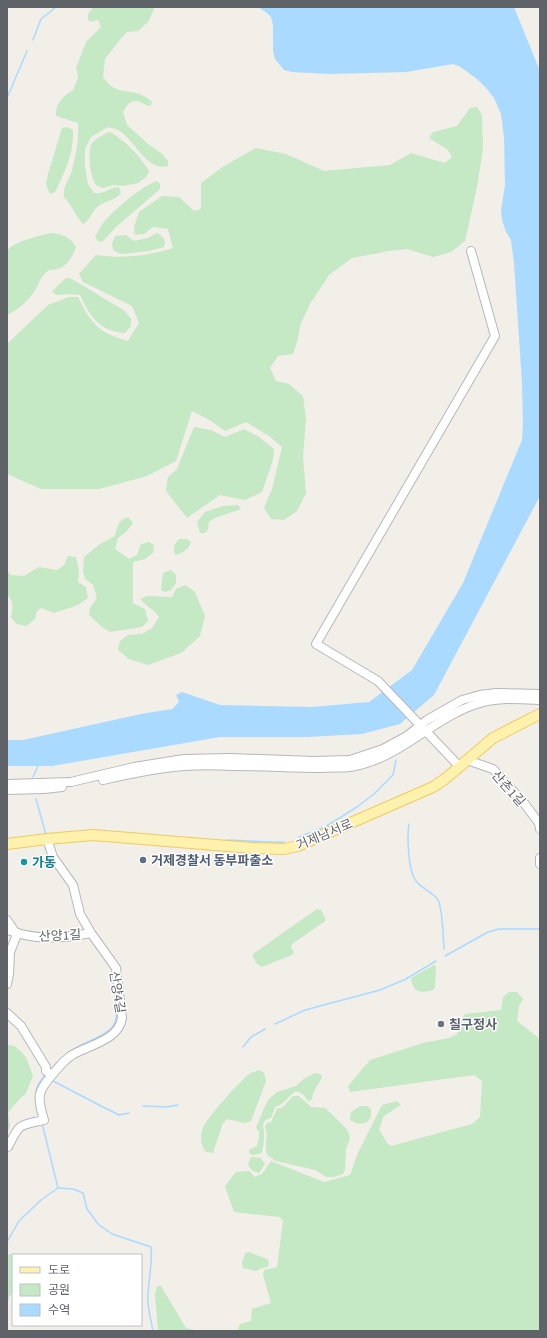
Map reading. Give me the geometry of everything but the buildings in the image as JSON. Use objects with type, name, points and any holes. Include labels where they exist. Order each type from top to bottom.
[{"type":"main road","name":"거제남서로","points":[[7,844],[93,835],[284,849],[298,846],[433,787],[464,764],[493,738],[540,714]]},
{"type":"street","points":[[464,764],[420,725],[378,681],[316,644],[495,336],[471,251]]},
{"type":"street","points":[[7,784],[71,782],[134,767],[184,759],[230,758],[313,761],[350,760],[383,749],[407,736],[420,725],[462,700],[480,695],[496,693],[540,694]]},
{"type":"street","points":[[7,790],[44,789],[71,786],[183,766],[313,768],[350,767],[368,763],[386,756],[411,742],[420,725],[481,702],[497,700],[540,700]]},
{"type":"street","name":"산촌1길","points":[[464,764],[493,769],[524,803],[539,823],[540,829]]},
{"type":"street","name":"산양4길","points":[[7,1147],[17,1130],[22,1125],[44,1120],[41,1111],[39,1094],[49,1073],[72,1055],[112,1035],[121,1025],[122,1018],[116,968],[91,933],[80,914],[73,885],[53,857],[47,839]]},
{"type":"street","points":[[540,858],[540,864]]},
{"type":"street","points":[[7,920],[11,931],[16,937],[10,952],[7,984]]},
{"type":"street","name":"산양1길","points":[[11,931],[41,938],[65,937],[91,933]]},
{"type":"street","points":[[7,1013],[21,1026],[49,1073]]},
{"type":"green space","points":[[93,7],[155,7],[148,22],[138,31],[127,32],[105,59],[103,77],[110,85],[117,89],[136,93],[146,97],[152,102],[151,105],[148,106],[136,101],[130,102],[123,112],[127,125],[148,144],[162,154],[168,161],[168,166],[161,167],[148,160],[120,131],[108,127],[91,137],[85,149],[85,167],[88,184],[94,193],[101,193],[112,188],[119,187],[121,193],[116,198],[96,208],[87,221],[83,224],[64,197],[64,189],[71,174],[76,153],[78,123],[56,116],[56,112],[60,101],[73,90],[78,78],[76,68],[86,42],[101,27],[98,20],[91,22],[88,20],[88,14]]},
{"type":"green space","points":[[477,107],[482,115],[483,149],[477,187],[465,241],[451,252],[433,257],[407,249],[352,258],[329,275],[310,304],[301,323],[293,354],[278,356],[270,368],[276,381],[289,384],[303,396],[306,419],[303,457],[306,493],[297,511],[284,520],[271,519],[264,508],[272,489],[282,447],[269,436],[246,422],[225,431],[211,421],[192,411],[176,461],[147,476],[99,489],[41,489],[7,474],[7,344],[48,305],[69,297],[78,297],[92,321],[103,331],[128,341],[139,323],[132,306],[83,282],[79,274],[96,255],[116,257],[135,256],[173,248],[168,229],[153,227],[144,234],[135,235],[134,227],[139,212],[162,196],[179,197],[194,211],[201,209],[201,183],[224,166],[256,148],[286,154],[324,171],[390,165],[411,153],[445,163],[452,157],[448,150],[429,138],[433,132],[457,126],[470,108]]},
{"type":"green space","points":[[67,127],[73,130],[72,147],[65,170],[55,192],[50,194],[46,184],[48,174],[62,128]]},
{"type":"green space","points":[[109,132],[120,138],[131,148],[142,160],[149,171],[146,177],[138,183],[123,186],[113,185],[103,188],[98,186],[93,179],[90,164],[91,145],[96,139]]},
{"type":"green space","points":[[157,181],[160,184],[160,189],[115,228],[102,242],[98,241],[95,237],[108,218],[135,193]]},
{"type":"green space","points":[[50,233],[62,235],[71,240],[76,247],[72,256],[63,266],[54,270],[49,270],[42,277],[26,302],[7,315],[7,252],[9,248],[19,242]]},
{"type":"green space","points":[[157,233],[164,239],[164,247],[149,251],[121,254],[113,250],[112,244],[115,236],[126,235],[134,241],[148,238]]},
{"type":"green space","points":[[66,278],[70,278],[125,311],[131,319],[131,326],[125,333],[108,329],[96,321],[80,295],[56,295],[52,291]]},
{"type":"green space","points":[[194,427],[211,430],[225,437],[244,429],[259,437],[274,449],[273,460],[262,492],[245,500],[220,495],[187,518],[166,491],[168,477],[177,469]]},
{"type":"green space","points":[[238,505],[241,509],[215,518],[209,522],[208,529],[205,533],[200,533],[197,522],[205,512],[223,506]]},
{"type":"green space","points":[[128,517],[133,523],[127,531],[118,538],[115,549],[129,559],[137,555],[141,544],[149,542],[154,545],[153,553],[145,559],[133,562],[133,603],[145,609],[148,621],[142,627],[110,632],[89,615],[90,608],[97,598],[93,585],[85,579],[83,571],[84,557],[100,544],[115,536],[120,522]]},
{"type":"green space","points":[[179,539],[186,539],[191,542],[189,547],[176,555],[174,552],[174,546]]},
{"type":"green space","points":[[68,556],[76,557],[79,571],[78,582],[86,587],[88,598],[78,605],[54,613],[41,608],[37,611],[35,619],[27,626],[17,624],[11,618],[11,600],[7,595],[7,571],[11,575],[24,576],[39,567],[57,570],[64,565]]},
{"type":"green space","points":[[171,570],[176,575],[176,583],[171,590],[165,592],[161,590],[163,573]]},
{"type":"green space","points":[[185,585],[195,592],[205,616],[200,636],[181,653],[148,665],[129,659],[118,650],[120,641],[128,635],[142,634],[152,628],[159,617],[140,599],[148,596],[172,597],[176,589]]},
{"type":"green space","points":[[317,909],[321,910],[325,921],[292,944],[291,948],[294,952],[292,955],[262,967],[256,962],[253,958],[253,954]]},
{"type":"green space","points":[[434,965],[436,967],[435,987],[433,990],[421,992],[416,990],[411,978]]},
{"type":"green space","points":[[509,992],[517,992],[523,999],[519,1006],[517,1021],[540,1039],[540,1331],[237,1331],[240,1324],[251,1321],[252,1309],[271,1303],[263,1275],[264,1270],[277,1267],[283,1221],[280,1217],[234,1212],[225,1186],[236,1172],[250,1171],[254,1177],[262,1174],[271,1161],[324,1182],[350,1175],[357,1155],[382,1105],[397,1101],[401,1105],[384,1116],[379,1129],[387,1143],[391,1146],[472,1124],[480,1117],[482,1081],[474,1075],[350,1092],[348,1086],[370,1060],[423,1043],[449,1038],[457,1034],[461,1019],[465,1014],[501,1010],[503,997]]},
{"type":"green space","points":[[7,1045],[15,1046],[26,1057],[33,1076],[26,1093],[8,1113],[10,1127],[7,1132]]},
{"type":"green space","points":[[259,1070],[264,1073],[266,1081],[251,1121],[245,1123],[227,1119],[223,1123],[213,1153],[206,1152],[201,1140],[202,1131],[205,1124],[223,1101],[249,1074]]},
{"type":"green space","points":[[315,1073],[320,1074],[322,1077],[314,1091],[312,1100],[308,1101],[303,1094],[296,1091],[281,1104],[275,1107],[271,1118],[265,1120],[263,1125],[264,1139],[262,1153],[253,1155],[249,1153],[249,1150],[257,1146],[259,1131],[256,1128],[269,1099],[277,1092],[296,1086],[305,1078]]},
{"type":"green space","points":[[293,1096],[299,1096],[311,1107],[325,1108],[348,1131],[350,1139],[346,1149],[345,1170],[343,1174],[334,1177],[326,1177],[315,1170],[276,1161],[267,1155],[267,1134],[265,1127],[267,1123],[271,1122],[277,1109],[283,1107]]},
{"type":"green space","points":[[360,1106],[367,1106],[371,1109],[370,1118],[362,1124],[350,1120],[351,1112]]},
{"type":"green space","points":[[251,1157],[261,1158],[265,1164],[259,1173],[253,1171],[248,1164]]},
{"type":"green space","points":[[249,1252],[267,1259],[269,1262],[268,1267],[256,1271],[243,1268],[242,1263],[245,1253]]},
{"type":"green space","points":[[10,1254],[12,1255],[12,1293],[7,1304],[7,1256]]},
{"type":"green space","points":[[157,1286],[161,1286],[186,1328],[198,1331],[158,1331],[155,1294]]},
{"type":"water","points":[[258,7],[514,7],[540,71],[540,496],[434,695],[400,724],[362,734],[308,737],[220,737],[52,766],[7,766],[7,740],[23,740],[141,714],[172,709],[179,702],[176,695],[182,692],[220,705],[311,707],[369,702],[412,670],[463,583],[522,440],[522,383],[514,263],[511,240],[506,232],[502,220],[501,210],[505,185],[504,137],[501,114],[494,98],[477,79],[459,66],[453,64],[406,72],[330,74],[292,72],[284,70],[275,59],[273,51],[273,25],[271,17]]},
{"type":"waterway","points":[[33,40],[41,19],[56,7]]},
{"type":"waterway","points":[[7,98],[27,51]]},
{"type":"waterway","points":[[7,182],[7,205]]},
{"type":"waterway","points":[[299,837],[325,827],[357,807],[374,794],[393,775],[396,760]]},
{"type":"waterway","points":[[33,777],[38,766]]},
{"type":"waterway","points":[[36,799],[46,835]]},
{"type":"waterway","points":[[409,824],[408,846],[412,871],[419,884],[433,895],[440,904],[444,949]]},
{"type":"waterway","points":[[227,840],[284,842]]},
{"type":"waterway","points":[[445,956],[488,932],[499,929],[540,929]]},
{"type":"waterway","points":[[275,1024],[305,1010],[380,990],[406,979],[436,961]]},
{"type":"waterway","points":[[68,1053],[103,1035],[109,1030],[114,1025],[117,1014],[117,1006]]},
{"type":"waterway","points":[[243,1047],[251,1037],[265,1029]]},
{"type":"waterway","points":[[51,1070],[56,1064]]},
{"type":"waterway","points":[[36,1102],[37,1086],[47,1074]]},
{"type":"waterway","points":[[53,1081],[119,1115],[129,1113]]},
{"type":"waterway","points":[[143,1106],[167,1107],[178,1105]]},
{"type":"waterway","points":[[7,1242],[19,1221],[41,1200],[58,1188],[42,1123]]},
{"type":"waterway","points":[[59,1188],[73,1189],[83,1193],[87,1209],[99,1225],[112,1234],[151,1247],[148,1303],[153,1331]]},
{"type":"place","name":"거제경찰서 동부파출소","points":[[143,860]]},
{"type":"place","name":"가동","points":[[24,862]]},
{"type":"place","name":"칠구정사","points":[[441,1024]]}]
